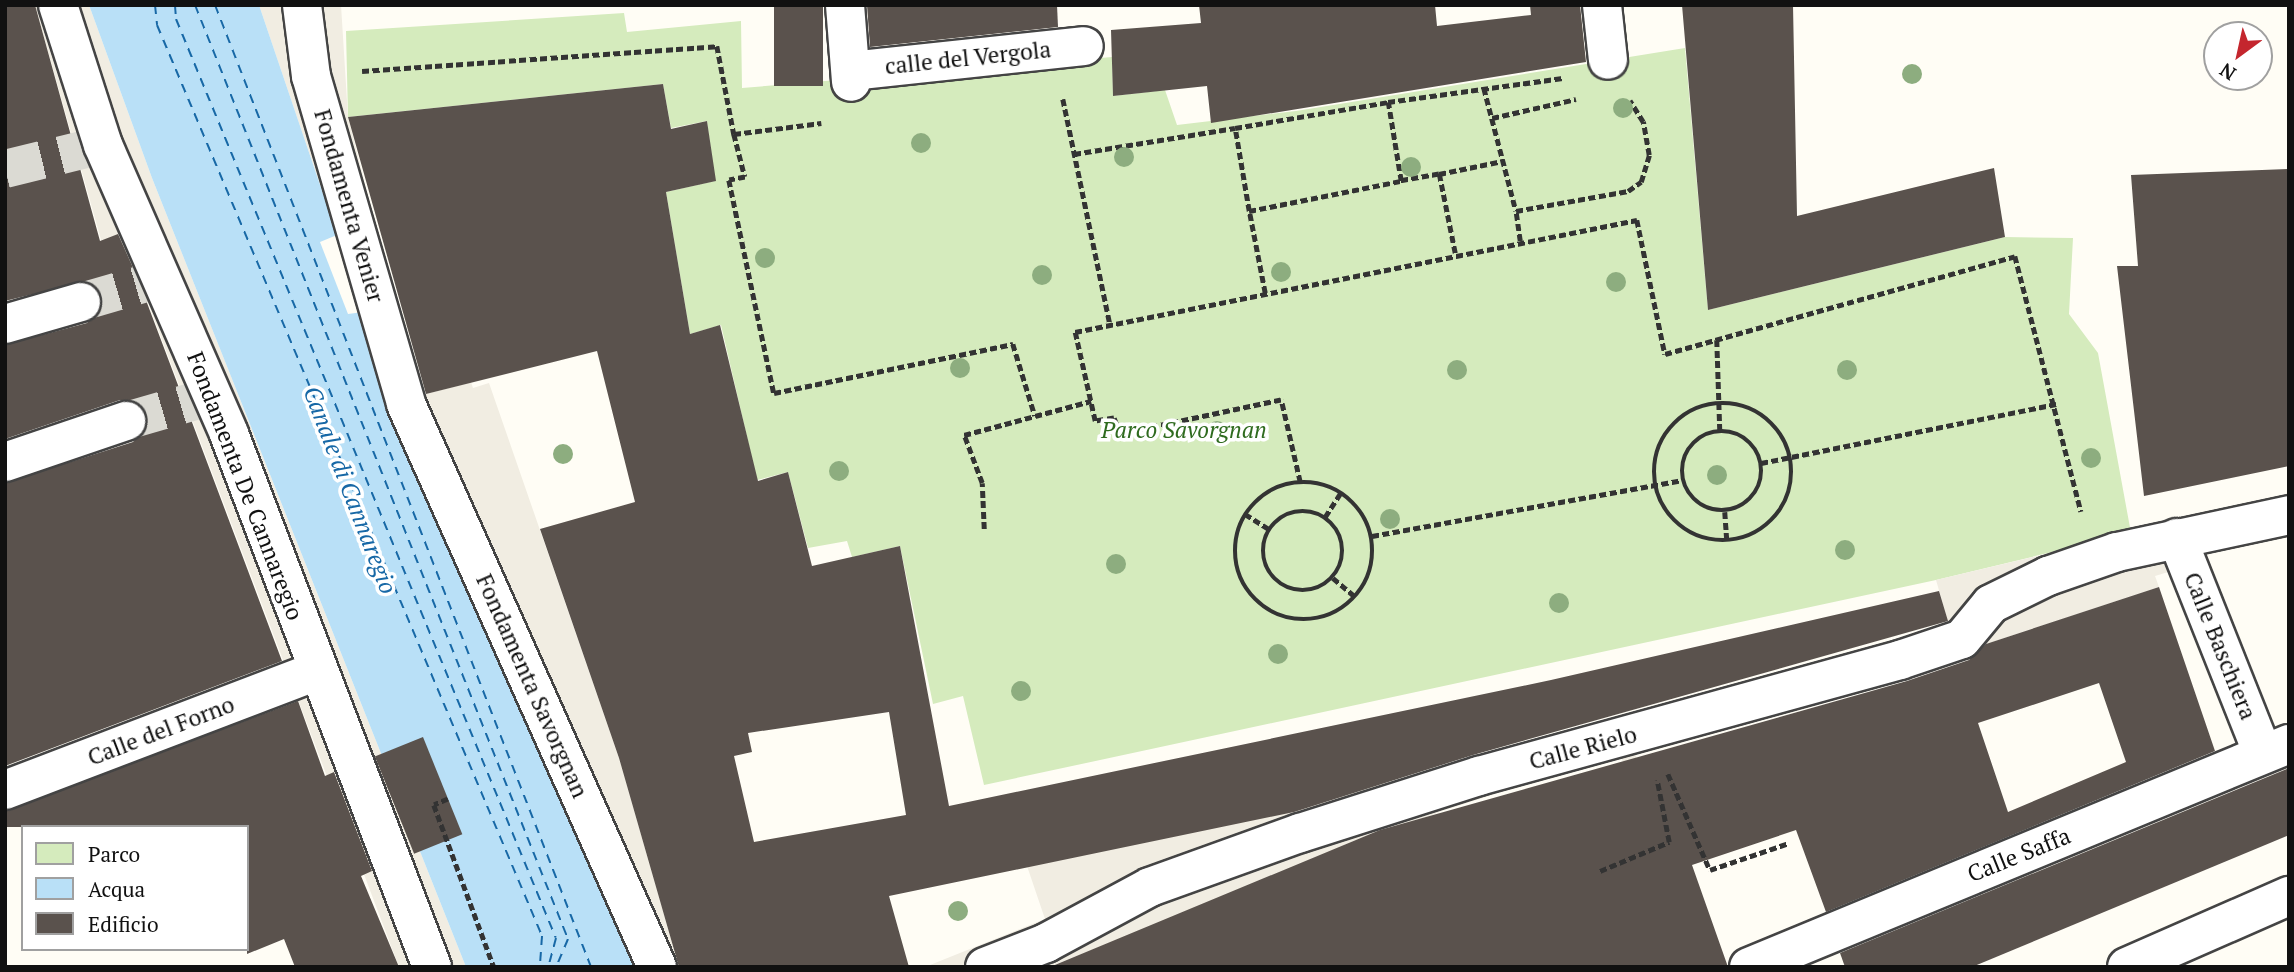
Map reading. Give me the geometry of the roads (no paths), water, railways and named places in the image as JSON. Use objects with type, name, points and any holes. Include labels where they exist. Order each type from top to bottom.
[{"type":"street","name":"Fondamenta De Cannaregio","points":[[58,5],[103,145],[229,434],[316,671],[432,967]]},
{"type":"street","name":"Fondamenta Venier","points":[[302,5],[311,76],[407,404]]},
{"type":"street","name":"calle del Vergola","points":[[845,5],[851,76],[1084,46]]},
{"type":"street","points":[[1602,5],[1608,60]]},
{"type":"street","points":[[5,324],[81,302]]},
{"type":"street","name":"Fondamenta Savorgnan","points":[[407,404],[657,967]]},
{"type":"street","points":[[5,462],[126,422]]},
{"type":"street","name":"Calle Rielo","points":[[985,967],[1046,943],[1150,887],[1300,833],[1479,776],[1651,730],[1962,639],[1991,604],[2048,576],[2176,538],[2289,515]]},
{"type":"street","name":"Calle Baschiera","points":[[2176,538],[2276,749]]},
{"type":"street","name":"Calle del Forno","points":[[5,790],[316,671]]},
{"type":"street","name":"Calle Saffa","points":[[1749,967],[2276,749]]},
{"type":"street","points":[[2127,967],[2289,896]]},
{"type":"water","name":"Canale di Cannaregio","points":[[89,5],[259,5],[337,235],[639,967],[466,967],[152,178]]},
{"type":"tunnel","points":[[5,169],[103,145]]},
{"type":"tunnel","points":[[81,302],[160,279]]},
{"type":"tunnel","points":[[126,421],[212,396]]},
{"type":"park label","name":"Parco Savorgnan","points":[[1184,430]]}]
